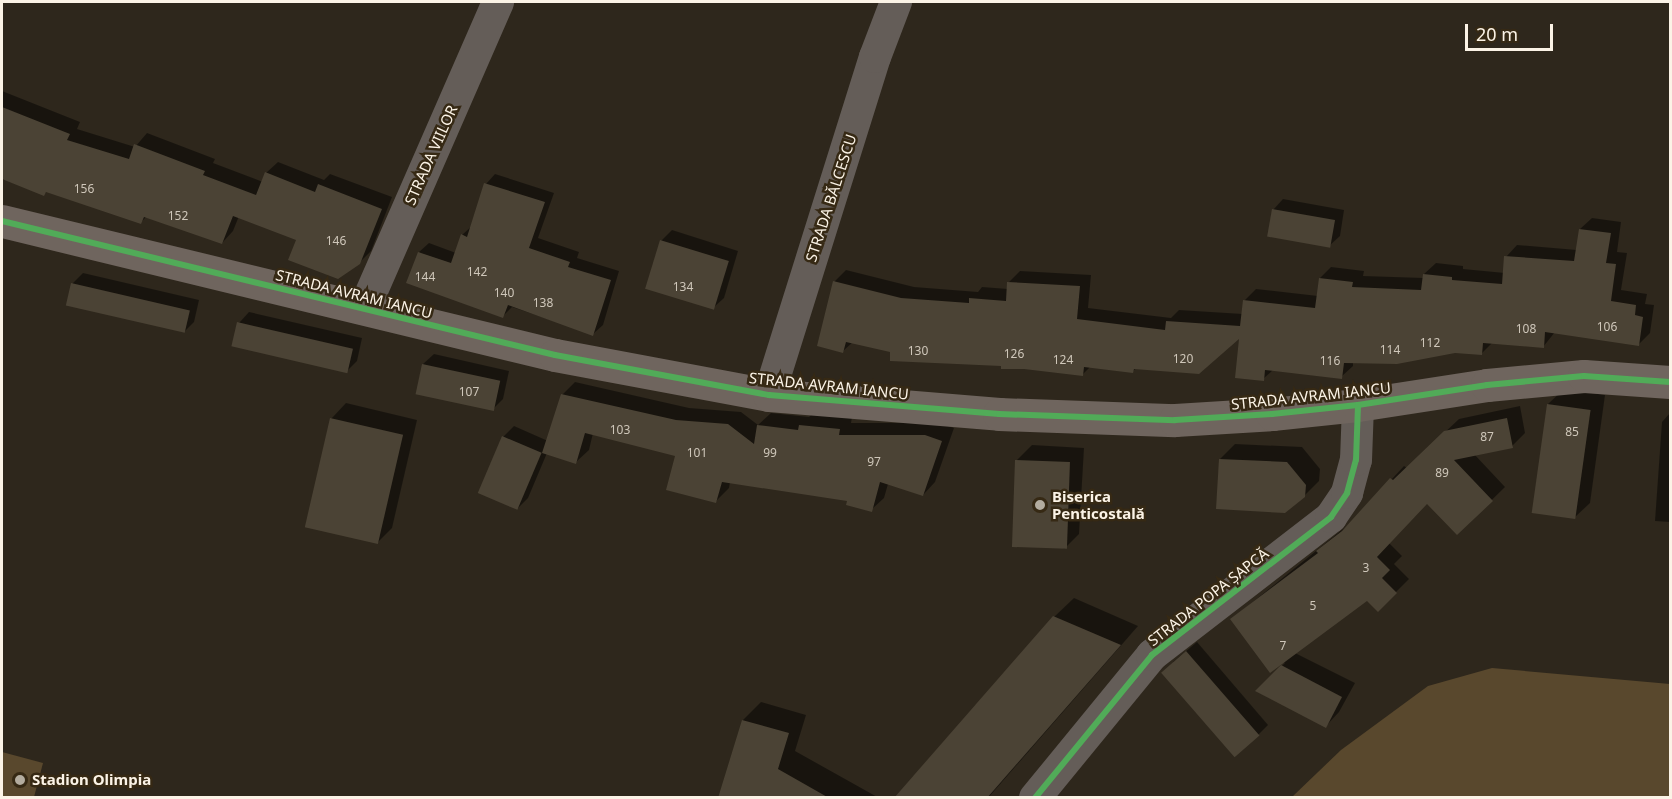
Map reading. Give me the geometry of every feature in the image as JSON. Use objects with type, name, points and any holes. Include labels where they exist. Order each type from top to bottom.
[{"type":"main road","name":"STRADA AVRAM IANCU","points":[[2,221],[555,355],[768,395],[999,414],[1175,420],[1272,414],[1358,405],[1487,385],[1584,376],[1671,382]]},
{"type":"street","name":"STRADA BĂLCESCU","points":[[768,395],[875,57],[896,2]]},
{"type":"street","name":"STRADA VIILOR","points":[[364,309],[495,4]]},
{"type":"street","name":"STRADA POPA ȘAPCĂ","points":[[1035,798],[1152,655],[1331,517],[1347,493],[1356,460],[1358,405]]},
{"type":"shaded area","points":[[1492,668],[1670,684],[1670,797],[1292,797],[1341,750],[1428,686]]},
{"type":"shaded area","name":"Stadion Olimpia","points":[[2,752],[43,763],[34,797],[2,797]]},
{"type":"building","points":[[2,107],[70,134],[67,140],[129,159],[134,144],[205,171],[203,175],[256,195],[265,172],[315,192],[318,184],[382,209],[360,264],[338,279],[288,260],[296,240],[233,216],[222,244],[144,217],[141,224],[46,192],[44,196],[2,179]]},
{"type":"building","points":[[484,183],[545,202],[529,248],[570,262],[568,267],[611,280],[593,336],[508,305],[503,318],[406,283],[418,252],[451,263],[461,234],[467,237]]},
{"type":"building","points":[[1272,209],[1335,220],[1330,248],[1267,237]]},
{"type":"building","points":[[1579,229],[1611,233],[1606,263],[1616,264],[1611,301],[1636,305],[1635,315],[1643,317],[1639,346],[1545,332],[1544,348],[1483,343],[1482,355],[1455,353],[1397,364],[1344,363],[1342,379],[1265,370],[1264,381],[1235,378],[1239,339],[1199,374],[1134,369],[1133,373],[1084,367],[1083,376],[1024,369],[1001,369],[1001,366],[890,361],[890,352],[846,342],[843,353],[817,346],[833,281],[901,298],[969,303],[969,298],[1006,301],[1007,282],[1080,286],[1077,319],[1165,330],[1166,321],[1240,326],[1243,300],[1315,308],[1319,278],[1353,282],[1352,287],[1421,290],[1423,274],[1452,277],[1452,280],[1502,284],[1504,256],[1574,261]]},
{"type":"building","points":[[660,240],[729,261],[714,310],[645,289]]},
{"type":"building","points":[[71,283],[190,310],[185,333],[66,305]]},
{"type":"building","points":[[237,322],[353,349],[347,373],[231,346]]},
{"type":"building","points":[[422,364],[500,381],[494,411],[416,394]]},
{"type":"building","points":[[561,394],[676,420],[728,424],[754,444],[757,425],[798,430],[799,425],[840,429],[839,435],[925,435],[942,441],[923,496],[880,482],[872,512],[846,505],[847,501],[722,482],[716,503],[666,490],[675,456],[585,433],[576,464],[542,453]]},
{"type":"building","points":[[1547,404],[1591,410],[1575,519],[1532,513]]},
{"type":"building","points":[[330,418],[403,435],[378,544],[305,527]]},
{"type":"building","points":[[1507,418],[1513,448],[1454,460],[1493,501],[1457,535],[1427,504],[1377,557],[1390,570],[1382,578],[1397,593],[1378,612],[1367,601],[1270,673],[1230,619],[1318,553],[1316,551],[1342,531],[1390,478],[1393,480],[1444,431]]},
{"type":"building","points":[[502,436],[542,453],[517,510],[478,493]]},
{"type":"building","points":[[1219,459],[1287,462],[1306,485],[1305,497],[1285,513],[1216,509]]},
{"type":"building","name":"Biserica Penticostală","points":[[1015,460],[1070,462],[1067,549],[1012,547]]},
{"type":"building","points":[[1053,616],[1121,645],[987,798],[894,798]]},
{"type":"building","points":[[1186,651],[1259,736],[1235,757],[1161,673]]},
{"type":"building","points":[[1281,665],[1342,697],[1326,728],[1255,691]]},
{"type":"building","points":[[742,720],[789,733],[778,769],[829,798],[718,798]]},
{"type":"cycle path","points":[[2,221],[555,355],[769,395],[999,414],[1175,420],[1272,414],[1358,405],[1487,385],[1584,376],[1670,382]]},
{"type":"cycle path","points":[[1035,798],[1152,655],[1331,517],[1347,493],[1356,460],[1358,405]]},
{"type":"place","name":"Biserica Penticostală","points":[[1040,505]]},
{"type":"place","name":"Stadion Olimpia","points":[[20,780]]}]
